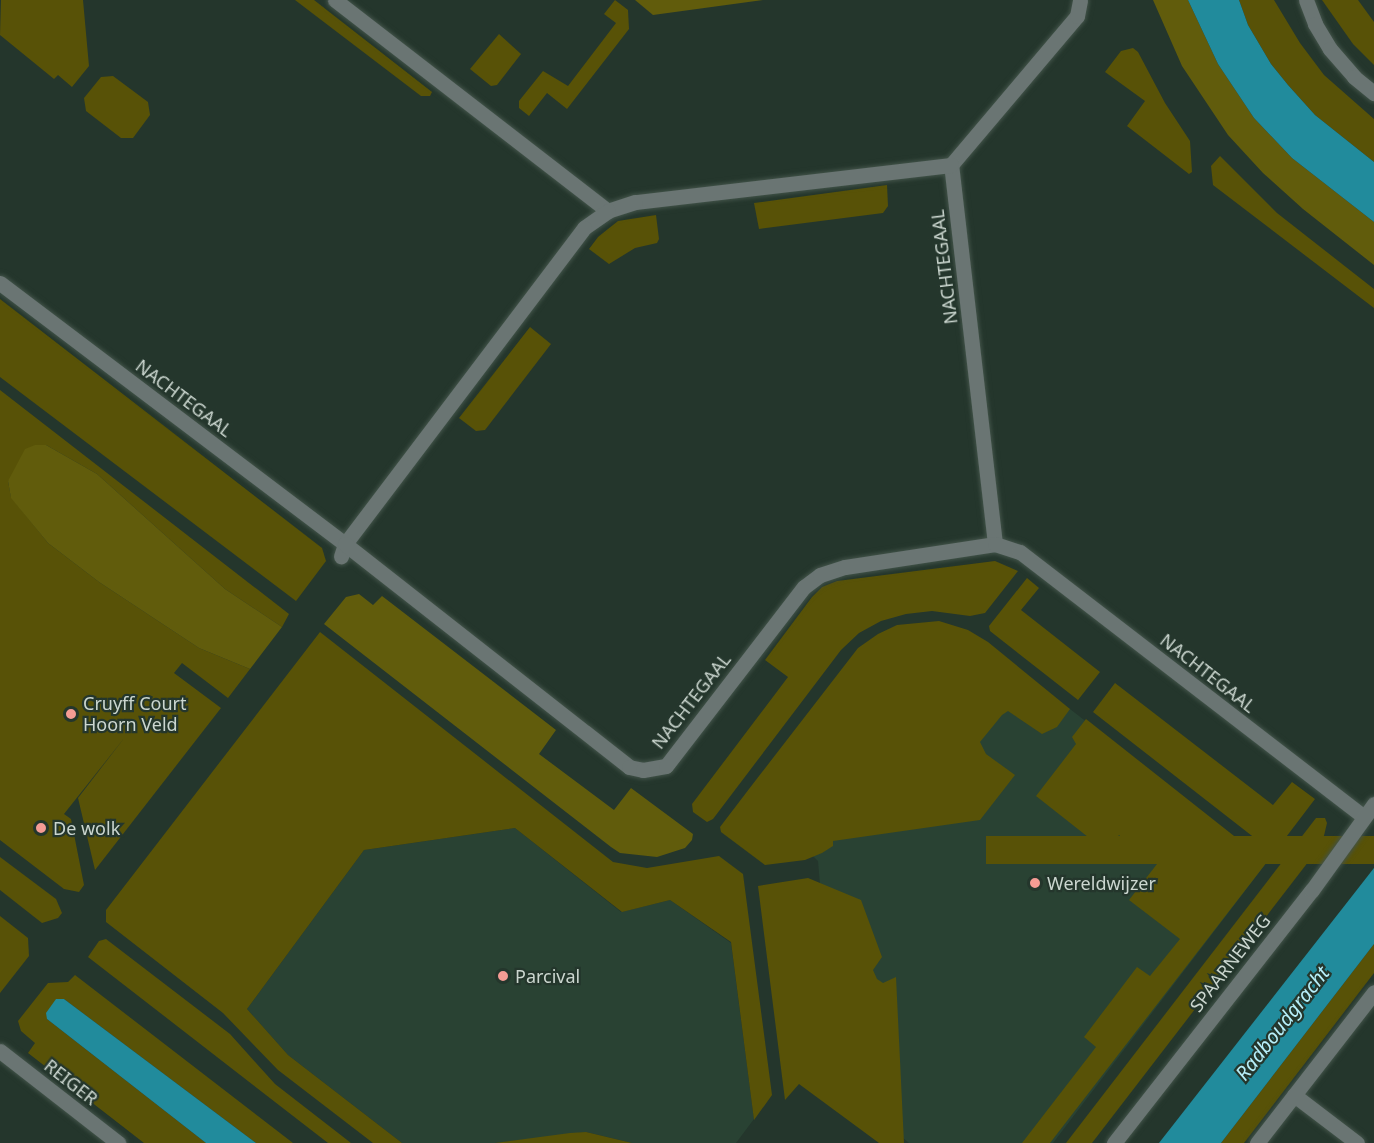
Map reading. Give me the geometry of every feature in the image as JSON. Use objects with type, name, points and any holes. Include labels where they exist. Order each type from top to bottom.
[{"type":"street","points":[[335,0],[608,211]]},
{"type":"street","points":[[343,550],[584,228],[608,211],[634,202],[951,165],[1077,16],[1080,0]]},
{"type":"street","points":[[1306,0],[1315,24],[1330,49],[1354,77],[1374,93]]},
{"type":"street","name":"NACHTEGAAL","points":[[951,165],[995,544]]},
{"type":"street","name":"NACHTEGAAL","points":[[0,283],[343,550],[629,767],[643,770],[666,766],[804,587],[820,575],[845,567],[995,544],[1020,552],[1364,817]]},
{"type":"street","name":"SPAARNEWEG","points":[[1114,1143],[1312,890],[1374,804]]},
{"type":"street","points":[[1257,1143],[1374,992]]},
{"type":"street","name":"REIGER","points":[[0,1051],[118,1143]]},
{"type":"street","points":[[1294,1095],[1357,1143]]},
{"type":"shaded area","points":[[1,0],[83,0],[89,66],[72,87],[58,75],[54,79],[0,35]]},
{"type":"shaded area","points":[[295,0],[314,0],[432,92],[430,96],[421,96]]},
{"type":"shaded area","points":[[615,0],[628,10],[629,29],[567,109],[547,93],[529,116],[519,108],[519,101],[543,71],[568,86],[616,23],[604,14]]},
{"type":"shaded area","points":[[635,0],[763,0],[653,15]]},
{"type":"shaded area","points":[[1153,0],[1188,0],[1218,64],[1254,118],[1292,158],[1374,222],[1374,265],[1303,209],[1263,173],[1228,135],[1182,66]]},
{"type":"shaded area","points":[[1239,0],[1274,0],[1300,43],[1324,75],[1374,119],[1374,162],[1315,115],[1288,85],[1271,64],[1248,25]]},
{"type":"shaded area","points":[[1322,0],[1358,0],[1374,22],[1374,65],[1353,44]]},
{"type":"shaded area","points":[[499,34],[521,54],[497,85],[491,86],[470,69]]},
{"type":"shaded area","points":[[1133,48],[1138,52],[1165,103],[1190,141],[1192,172],[1189,174],[1127,126],[1145,101],[1105,72],[1121,51]]},
{"type":"shaded area","points":[[113,76],[148,102],[150,115],[133,138],[121,138],[86,111],[84,98],[101,77]]},
{"type":"shaded area","points":[[1220,156],[1277,213],[1374,289],[1374,308],[1213,185],[1211,166]]},
{"type":"shaded area","points":[[887,185],[888,206],[883,213],[759,229],[754,203]]},
{"type":"shaded area","points":[[656,215],[659,239],[657,243],[635,248],[609,264],[589,249],[598,237],[618,221]]},
{"type":"shaded area","points":[[0,299],[322,548],[326,561],[296,601],[0,377]]},
{"type":"shaded area","points":[[530,327],[551,344],[485,430],[476,431],[459,418]]},
{"type":"shaded area","points":[[0,390],[289,614],[282,627],[225,589],[97,474],[46,445],[8,481],[11,497],[48,543],[99,582],[199,648],[250,669],[228,698],[182,663],[174,673],[221,708],[95,870],[78,798],[125,737],[64,814],[71,819],[84,885],[79,892],[64,889],[0,840]]},
{"type":"shaded area","points":[[35,445],[46,445],[97,474],[225,589],[282,627],[250,669],[199,648],[99,582],[48,543],[11,498],[8,481],[25,449]]},
{"type":"shaded area","points":[[995,561],[1018,571],[985,613],[970,616],[932,611],[906,614],[881,621],[859,633],[841,650],[713,819],[707,822],[693,812],[692,804],[788,677],[765,660],[822,587],[837,581]]},
{"type":"shaded area","points":[[1027,578],[1039,588],[1021,610],[1100,672],[1078,700],[990,631],[989,626]]},
{"type":"shaded area","points":[[359,594],[373,605],[382,596],[556,730],[539,754],[614,810],[631,788],[693,834],[692,840],[685,848],[657,857],[620,853],[611,847],[324,624],[346,597]]},
{"type":"shaded area","points":[[939,621],[968,630],[988,642],[1070,709],[1057,727],[1042,734],[1008,711],[980,742],[986,754],[1015,775],[980,820],[833,841],[833,846],[805,860],[765,865],[721,832],[720,827],[858,648],[878,634],[897,625]]},
{"type":"shaded area","points":[[320,632],[613,862],[647,868],[719,856],[743,874],[772,1095],[754,1120],[731,942],[670,900],[622,912],[515,828],[364,850],[247,1009],[288,1055],[402,1143],[373,1143],[278,1070],[223,1013],[106,922],[106,910]]},
{"type":"shaded area","name":"Wereldwijzer","points":[[932,666],[1070,709],[1267,862],[1053,1143],[909,1143],[837,1083],[818,861],[792,836]]},
{"type":"shaded area","points":[[1115,683],[1273,805],[1292,782],[1315,799],[1274,853],[1093,712]]},
{"type":"shaded area","points":[[1086,719],[1267,862],[1050,1143],[1022,1143],[1096,1047],[1084,1037],[1137,967],[1150,976],[1180,939],[1129,900],[1157,864],[1119,835],[1107,852],[1036,796],[1076,744],[1072,737]]},
{"type":"shaded area","points":[[1316,818],[1325,818],[1327,823],[1322,844],[1092,1143],[1066,1143]]},
{"type":"shaded area","name":"Parcival","points":[[515,828],[621,912],[670,900],[731,943],[754,1119],[736,1143],[632,1143],[586,1132],[495,1143],[402,1143],[288,1055],[247,1009],[364,850]]},
{"type":"shaded area","points":[[986,836],[1374,836],[1374,864],[986,864]]},
{"type":"shaded area","points":[[0,857],[56,899],[62,913],[58,918],[42,923],[0,890]]},
{"type":"shaded area","points":[[808,878],[861,900],[882,957],[873,970],[877,979],[883,983],[896,977],[904,1143],[879,1143],[799,1084],[785,1100],[758,886]]},
{"type":"shaded area","points":[[0,916],[28,938],[29,956],[0,993]]},
{"type":"shaded area","points":[[106,939],[230,1034],[275,1084],[351,1143],[328,1143],[88,957],[99,941]]},
{"type":"shaded area","points":[[1374,944],[1374,973],[1244,1143],[1221,1143]]},
{"type":"shaded area","points":[[75,975],[293,1143],[256,1143],[64,999],[47,1019],[206,1143],[144,1143],[28,1053],[35,1043],[21,1031],[18,1021],[48,983],[68,982]]},
{"type":"shaded area","points":[[586,1132],[632,1143],[495,1143],[570,1133]]},
{"type":"water","points":[[1188,0],[1239,0],[1248,25],[1271,64],[1288,85],[1315,115],[1374,162],[1374,222],[1292,158],[1254,118],[1218,64]]},
{"type":"water","name":"Radboudgracht","points":[[1374,868],[1374,944],[1221,1143],[1159,1143]]},
{"type":"water","points":[[56,999],[64,999],[256,1143],[206,1143],[47,1019],[46,1013]]},
{"type":"place","name":"Cruyff Court Hoorn Veld","points":[[71,714]]},
{"type":"place","name":"De wolk","points":[[41,828]]},
{"type":"place","name":"Wereldwijzer","points":[[1035,883]]},
{"type":"place","name":"Parcival","points":[[503,976]]}]
